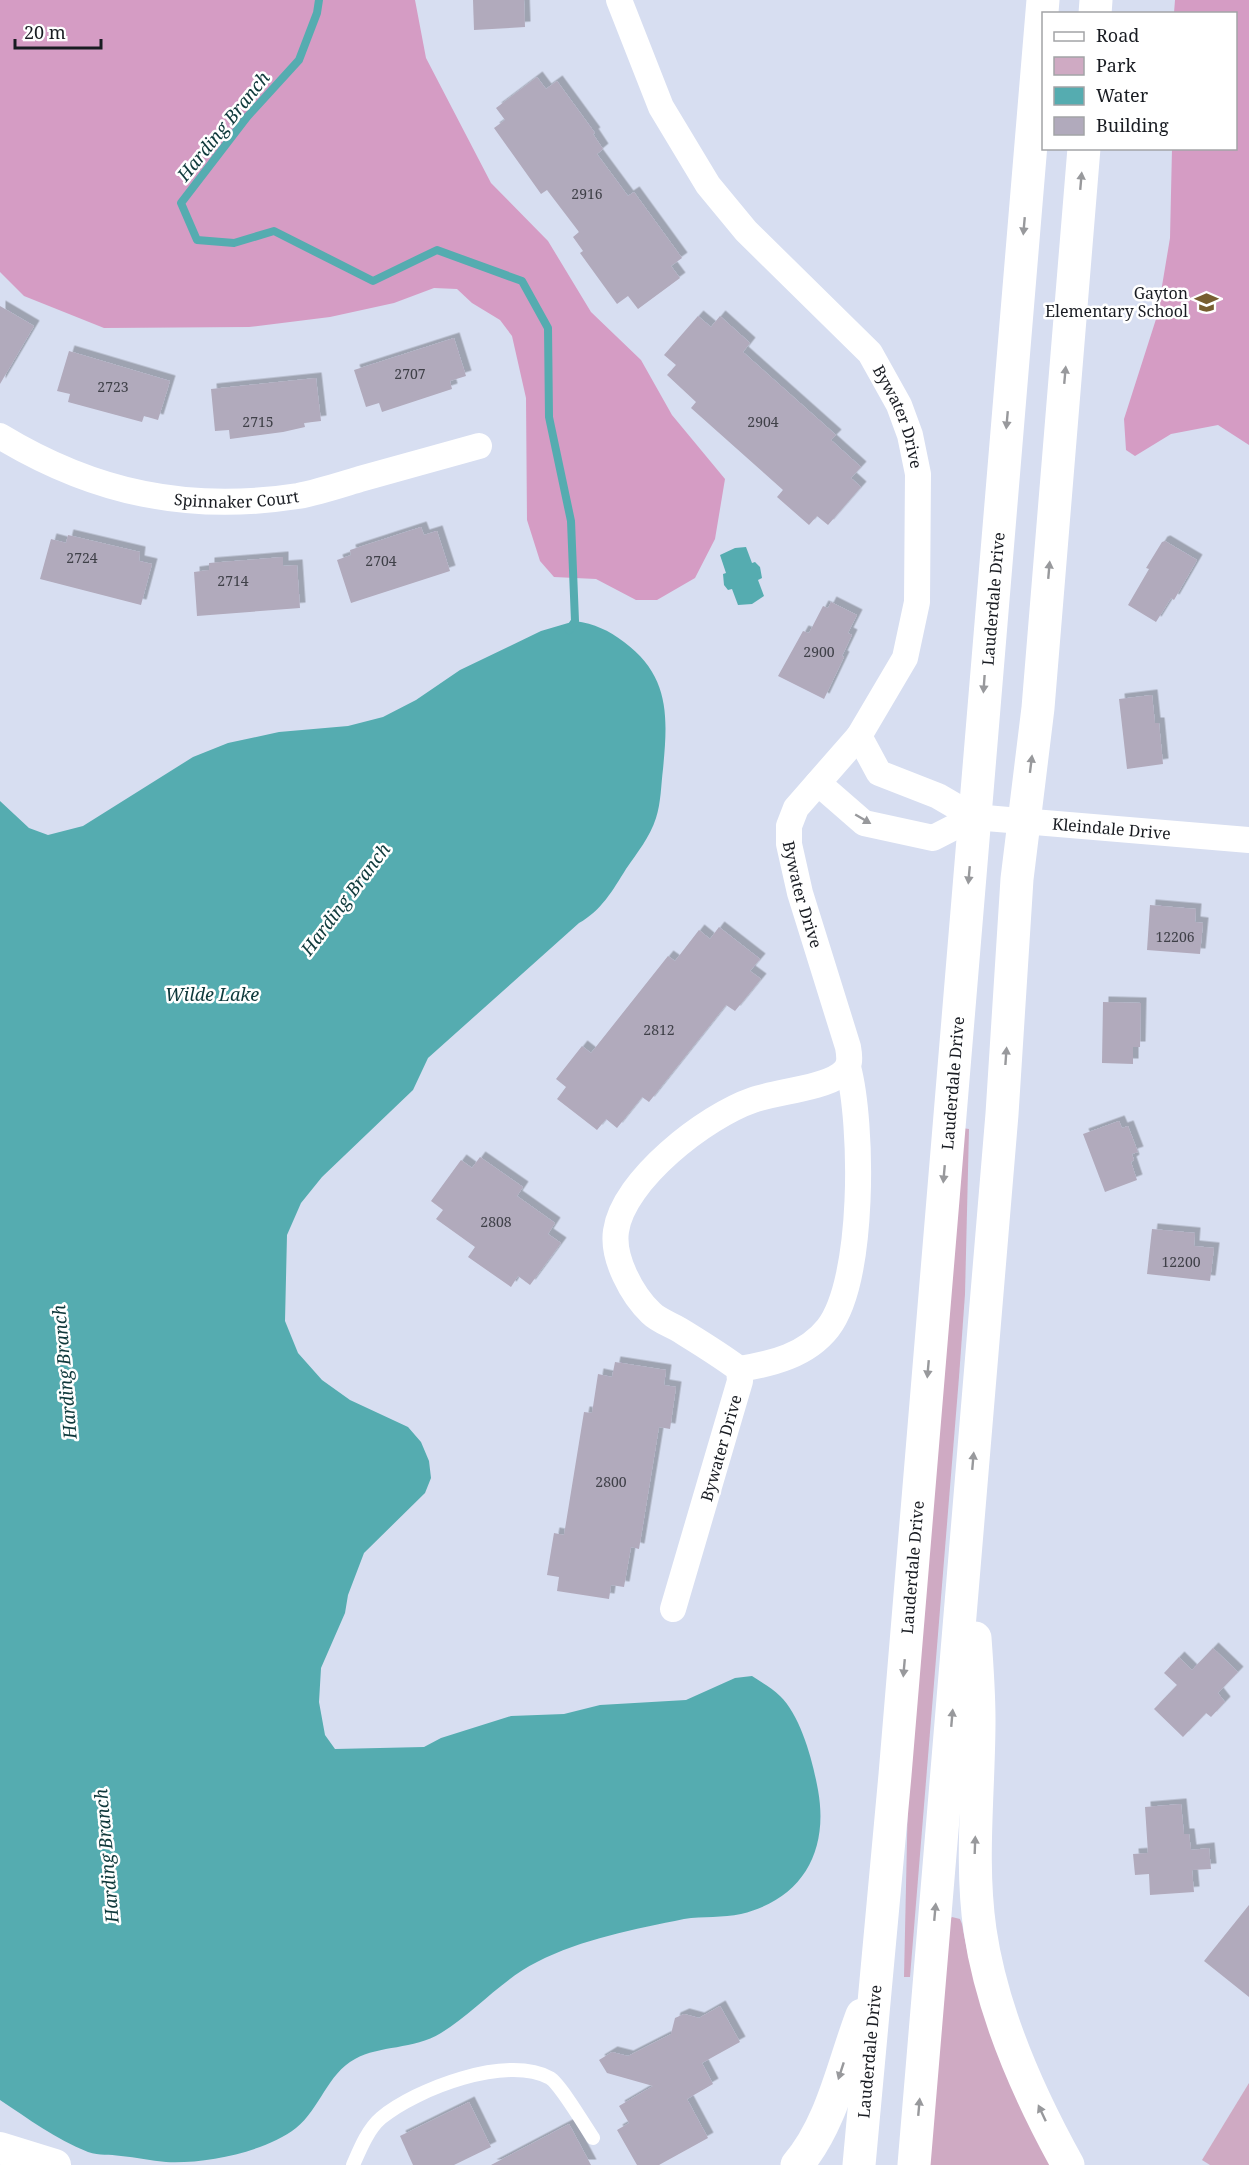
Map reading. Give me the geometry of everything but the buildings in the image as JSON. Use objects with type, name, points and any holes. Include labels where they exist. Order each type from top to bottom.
[{"type":"main road","name":"Lauderdale Drive","points":[[859,2165],[877,1977],[1043,0]]},
{"type":"main road","points":[[914,2165],[1002,1114],[1017,879],[1039,696],[1084,150]]},
{"type":"main road","points":[[969,1505],[979,1719],[975,1861],[980,1930],[990,1977],[1005,2026],[1022,2069],[1068,2165]]},
{"type":"main road","points":[[797,2165],[814,2141],[826,2117],[877,1977]]},
{"type":"street","name":"Bywater Drive","points":[[619,0],[661,107],[708,185],[746,231],[870,353],[899,405],[910,435],[918,474],[917,602],[905,658],[859,736],[796,808],[789,826],[789,844],[800,893],[850,1058],[848,1067],[854,1091],[858,1143],[855,1222],[850,1271],[841,1305],[828,1328],[807,1346],[782,1360],[739,1369],[740,1381],[673,1609]]},
{"type":"street","name":"Spinnaker Court","points":[[0,436],[82,477],[153,496],[194,503],[241,503],[301,495],[479,446]]},
{"type":"street","name":"Kleindale Drive","points":[[859,736],[879,773],[938,795],[974,817],[1249,840]]},
{"type":"street","points":[[818,783],[864,823],[933,838],[974,817]]},
{"type":"street","points":[[739,1369],[651,1313],[632,1288],[618,1255],[616,1231],[623,1212],[649,1169],[717,1118],[752,1100],[833,1079],[848,1067]]},
{"type":"street","points":[[0,2148],[55,2165]]},
{"type":"lane","points":[[353,2165],[361,2146],[379,2120],[410,2097],[451,2082],[501,2070],[535,2073],[552,2079],[593,2138]]},
{"type":"green space","points":[[962,1128],[969,1129],[965,1294],[910,1977],[904,1977],[908,1795]]},
{"type":"green space","points":[[952,1917],[960,1919],[962,1924],[977,1989],[987,2019],[1009,2077],[1051,2165],[928,2165],[947,1921]]},
{"type":"green space","points":[[1249,2083],[1249,2165],[1210,2165],[1202,2160]]},
{"type":"shaded area","points":[[0,0],[415,0],[426,58],[491,183],[548,241],[591,312],[641,360],[672,415],[725,479],[715,539],[695,578],[657,600],[636,600],[596,579],[554,577],[540,561],[527,520],[526,398],[512,336],[500,320],[472,303],[457,289],[434,288],[394,303],[330,317],[249,327],[104,328],[24,296],[0,272]]},
{"type":"shaded area","name":"Gayton Elementary School","points":[[1175,0],[1249,0],[1249,445],[1218,425],[1171,434],[1135,456],[1126,450],[1124,419],[1157,316],[1170,238],[1172,150],[1237,150],[1237,12],[1174,12]]},
{"type":"water","points":[[746,547],[752,563],[755,562],[760,567],[762,578],[758,580],[764,596],[752,604],[738,605],[732,589],[728,590],[724,585],[723,574],[726,573],[720,555],[735,548]]},
{"type":"water","name":"Wilde Lake","points":[[575,621],[601,628],[624,642],[639,655],[658,683],[665,715],[665,750],[659,806],[650,832],[600,906],[428,1058],[413,1090],[322,1177],[301,1203],[287,1235],[285,1321],[298,1353],[322,1380],[350,1400],[408,1427],[421,1442],[429,1461],[431,1478],[425,1493],[364,1553],[348,1595],[345,1613],[321,1668],[319,1702],[325,1735],[335,1749],[424,1747],[441,1738],[511,1716],[564,1714],[600,1705],[686,1700],[735,1678],[752,1676],[780,1696],[794,1715],[805,1740],[816,1779],[820,1812],[815,1852],[807,1869],[796,1884],[781,1897],[763,1907],[741,1914],[684,1919],[572,1947],[524,1969],[441,2033],[419,2042],[375,2051],[355,2059],[337,2073],[311,2111],[296,2128],[268,2144],[234,2155],[182,2162],[88,2152],[53,2135],[0,2100],[0,801],[29,828],[48,835],[83,826],[193,757],[228,743],[279,732],[348,726],[383,717],[416,700],[460,670],[541,631]]},
{"type":"waterway","name":"Harding Branch","points":[[319,0],[317,13],[299,60],[247,117],[181,203],[197,240],[234,243],[274,231],[373,281],[437,250],[522,281],[548,328],[549,417],[571,521],[575,621],[569,630]]},
{"type":"place","name":"Gayton Elementary School","points":[[1206,302]]}]
